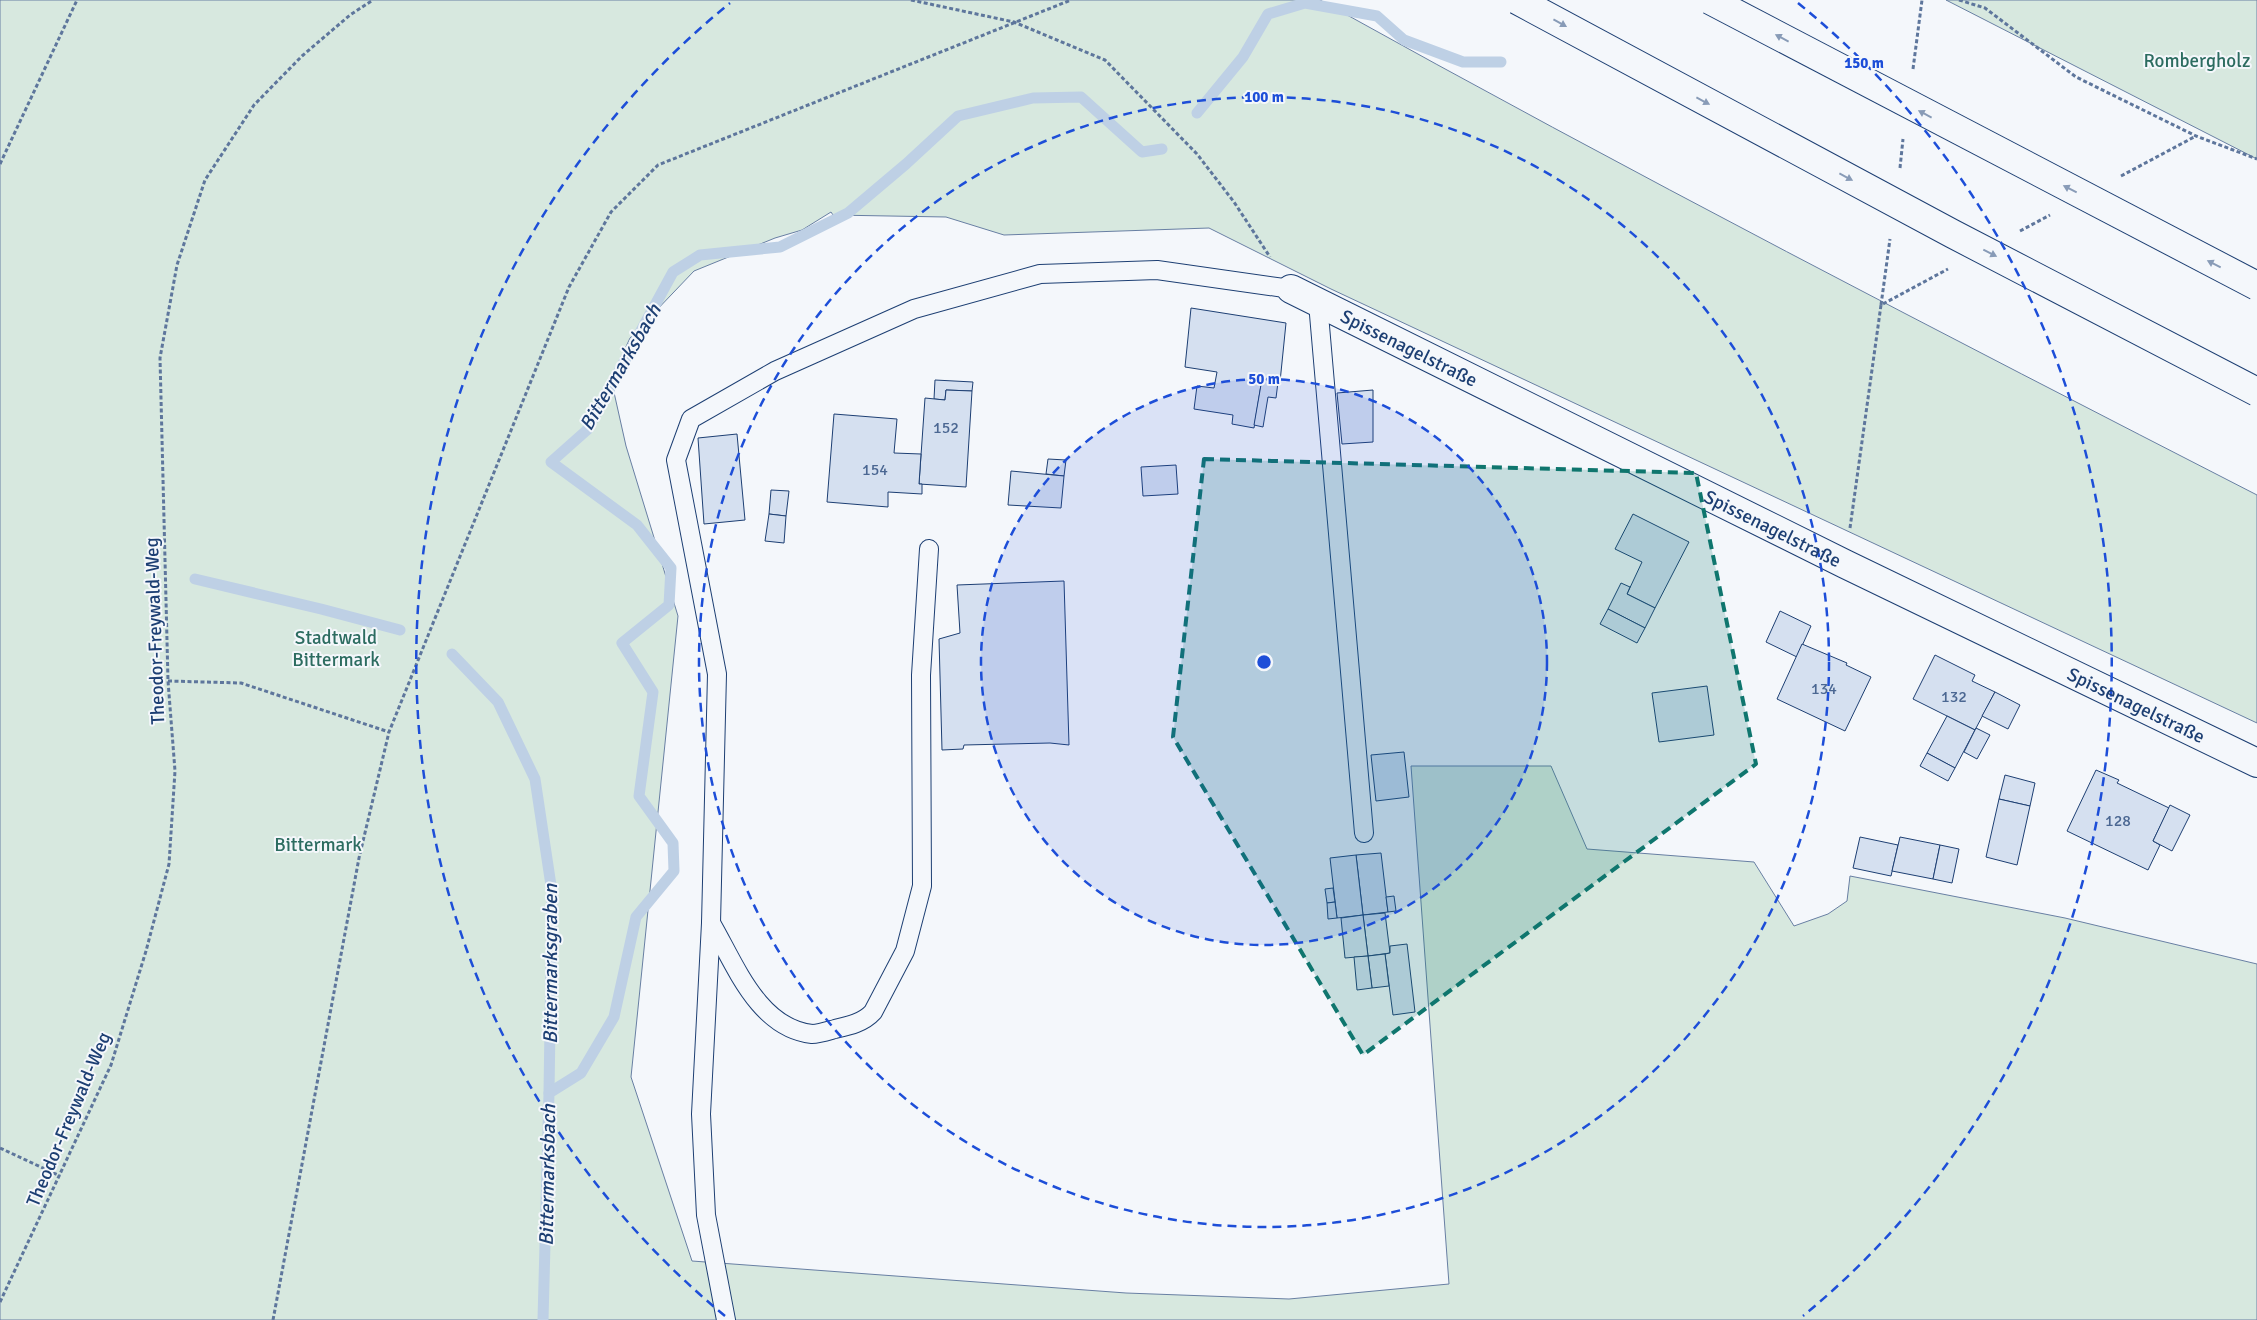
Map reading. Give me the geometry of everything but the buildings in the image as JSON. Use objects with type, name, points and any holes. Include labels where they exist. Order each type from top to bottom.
[{"type":"main road","points":[[1517,0],[1953,234],[2257,392]]},
{"type":"main road","points":[[1710,0],[2257,286]]},
{"type":"main road","name":"Spissenagelstraße","points":[[1290,289],[1845,564],[2257,763]]},
{"type":"lane","points":[[726,1320],[706,1215],[701,1114],[711,923],[717,674],[676,460],[691,419],[775,371],[914,310],[1040,274],[1157,270],[1290,289]]},
{"type":"lane","points":[[1318,303],[1364,833]]},
{"type":"lane","points":[[711,923],[758,1004],[791,1029],[814,1034],[847,1026],[868,1018],[872,1012],[905,951],[922,886],[921,676],[930,548]]},
{"type":"path","points":[[0,164],[77,0]]},
{"type":"path","name":"Theodor-Freywald-Weg","points":[[0,1302],[111,1065],[146,951],[169,864],[175,771],[168,681],[160,358],[177,265],[205,180],[254,105],[302,56],[350,15],[373,0]]},
{"type":"path","points":[[911,0],[1014,22],[1105,60],[1197,154],[1234,202],[1290,289]]},
{"type":"path","points":[[273,1320],[360,858],[389,732],[569,286],[611,212],[658,165],[1072,0]]},
{"type":"path","points":[[1912,79],[1922,0]]},
{"type":"path","points":[[1959,0],[1985,8],[2076,77],[2196,136],[2257,159]]},
{"type":"path","points":[[2117,178],[2196,136]]},
{"type":"path","points":[[1898,177],[1904,138]]},
{"type":"path","points":[[2012,235],[2056,211]]},
{"type":"path","points":[[1845,564],[1890,236]]},
{"type":"path","points":[[1881,305],[1951,268]]},
{"type":"path","points":[[168,681],[241,682],[389,732]]},
{"type":"path","points":[[0,1148],[60,1176]]},
{"type":"highlighted area","points":[[1204,459],[1696,473],[1756,764],[1363,1055],[1173,737]]},
{"type":"green space","points":[[0,0],[1320,0],[1669,190],[2257,495],[2257,723],[1331,289],[1209,228],[1004,235],[946,217],[833,215],[831,212],[802,230],[775,238],[694,271],[630,338],[611,379],[626,446],[678,616],[631,1077],[692,1261],[1126,1293],[1289,1299],[1449,1284],[1411,766],[1551,766],[1587,849],[1754,862],[1794,926],[1828,914],[1847,901],[1850,876],[2065,918],[2257,964],[2257,1320],[0,1320]]},
{"type":"green space","name":"Rombergholz","points":[[1946,0],[2257,0],[2257,159]]},
{"type":"waterway","name":"Bittermarksbach","points":[[1197,113],[1243,57],[1268,14],[1305,3],[1377,16],[1404,40],[1463,62],[1501,62]]},
{"type":"waterway","name":"Bittermarksbach","points":[[543,1320],[549,1093],[581,1073],[614,1017],[636,917],[674,871],[673,843],[639,796],[653,692],[622,643],[669,605],[671,568],[637,525],[551,462],[587,430],[673,272],[700,255],[780,247],[848,213],[906,164],[958,116],[1033,98],[1081,97],[1142,152],[1162,149]]},
{"type":"waterway","name":"Bittermarksgraben","points":[[195,579],[400,630]]},
{"type":"waterway","name":"Bittermarksgraben","points":[[452,654],[498,702],[535,779],[552,892],[549,1093]]},
{"type":"park label","name":"Stadtwald Bittermark","points":[[336,648]]},
{"type":"park label","name":"Bittermark","points":[[318,844]]}]
